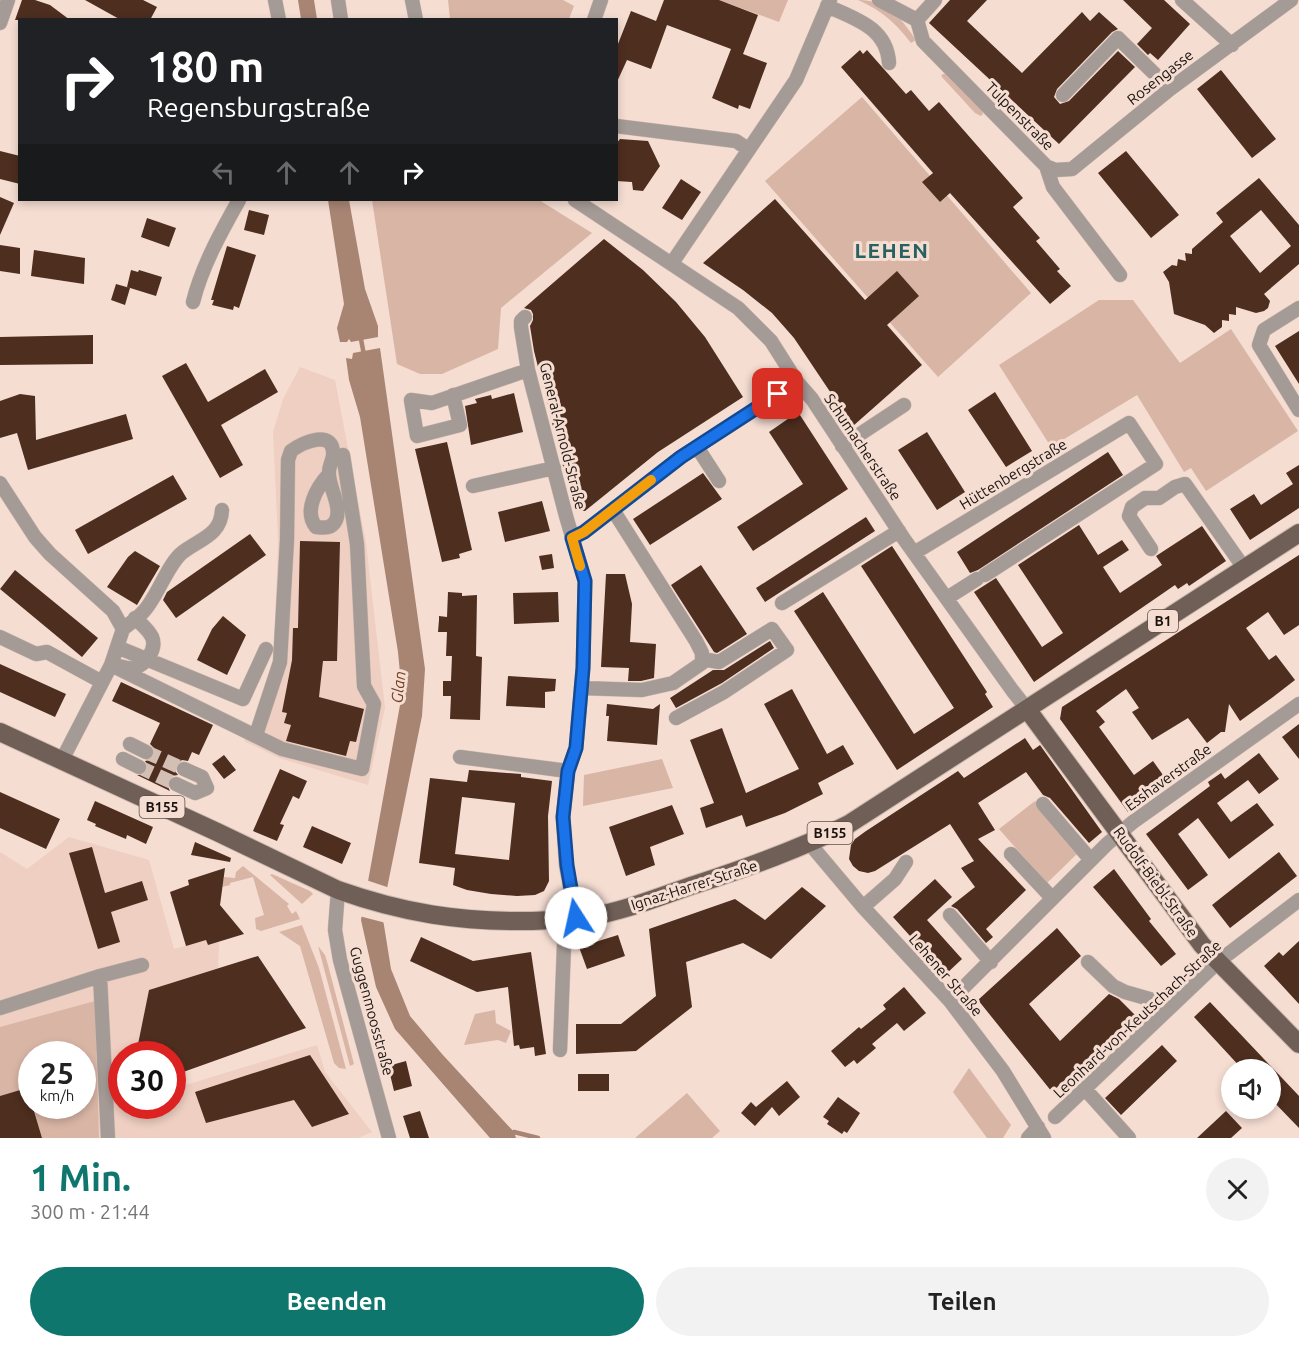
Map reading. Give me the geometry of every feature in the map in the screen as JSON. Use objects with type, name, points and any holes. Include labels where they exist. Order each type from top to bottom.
[{"type":"main road","name":"Ignaz-Harrer-Straße","points":[[0,732],[346,893],[396,908],[451,918],[509,921],[591,917],[771,860],[810,844],[849,824],[1299,533]]},
{"type":"main road","name":"Rudolf-Biebl-Straße","points":[[1027,709],[1195,936],[1299,1043]]},
{"type":"street","points":[[0,22],[8,0]]},
{"type":"street","points":[[275,0],[279,18]]},
{"type":"street","points":[[338,0],[341,18]]},
{"type":"street","points":[[412,0],[416,18]]},
{"type":"street","points":[[595,18],[601,0]]},
{"type":"street","points":[[879,0],[917,20],[935,0]]},
{"type":"street","points":[[1182,0],[1232,45]]},
{"type":"street","name":"Rosengasse","points":[[1047,166],[1054,170],[1072,169],[1170,89],[1291,0]]},
{"type":"street","points":[[672,263],[796,80],[829,3],[864,22],[880,36],[889,51],[889,63]]},
{"type":"street","name":"Tulpenstraße","points":[[917,20],[923,41],[1047,166],[1053,187],[1120,275]]},
{"type":"street","points":[[1063,95],[1118,39],[1170,89]]},
{"type":"street","points":[[618,126],[736,141],[748,149]]},
{"type":"street","points":[[193,302],[210,256],[238,201]]},
{"type":"street","name":"Schumacherstraße","points":[[577,201],[738,308],[762,331],[797,382],[813,399],[914,553],[1027,709]]},
{"type":"street","points":[[1299,308],[1264,330],[1259,345],[1299,410]]},
{"type":"street","name":"General-Arnold-Straße","points":[[525,317],[520,327],[520,350],[528,370],[585,581],[576,748],[568,771],[563,817],[570,919],[560,1050]]},
{"type":"street","points":[[453,395],[528,370]]},
{"type":"street","points":[[572,538],[584,532],[697,447],[797,382]]},
{"type":"street","points":[[842,446],[904,405]]},
{"type":"street","name":"Hüttenbergstraße","points":[[914,553],[1129,423],[1156,464],[947,598]]},
{"type":"street","points":[[256,735],[280,662],[287,540],[288,460],[291,451],[310,440],[327,441],[333,455],[328,474]]},
{"type":"street","points":[[697,447],[719,481]]},
{"type":"street","points":[[111,665],[282,749],[362,769],[374,704],[364,686],[357,544],[343,455]]},
{"type":"street","points":[[473,486],[554,468]]},
{"type":"street","points":[[0,483],[35,537],[50,554],[113,611],[123,629]]},
{"type":"street","points":[[1151,549],[1129,516],[1132,507],[1145,498],[1159,498],[1175,487],[1185,484],[1244,568]]},
{"type":"street","points":[[62,760],[111,665],[123,629],[145,610],[181,553],[210,536],[221,519],[222,510]]},
{"type":"street","points":[[581,688],[642,690],[673,683],[702,663],[702,653],[696,641],[613,510]]},
{"type":"street","points":[[782,603],[899,531]]},
{"type":"street","points":[[111,665],[132,668],[143,663],[152,650],[153,639],[135,618]]},
{"type":"street","points":[[676,718],[724,692],[787,650],[772,629],[719,662],[702,659]]},
{"type":"street","points":[[0,637],[36,654],[47,652],[102,682]]},
{"type":"street","points":[[117,647],[243,699],[266,649]]},
{"type":"street","name":"Esshaverstraße","points":[[962,989],[1090,859],[1120,832],[1299,704]]},
{"type":"street","points":[[130,744],[146,752]]},
{"type":"street","points":[[460,757],[568,771]]},
{"type":"street","points":[[123,759],[139,767]]},
{"type":"street","points":[[176,784],[195,793],[207,788],[202,777],[184,769]]},
{"type":"street","points":[[1043,804],[1090,859]]},
{"type":"street","name":"Lehener Straße","points":[[810,844],[863,907],[950,1001],[1002,1071],[1041,1133]]},
{"type":"street","points":[[1011,854],[1052,898]]},
{"type":"street","points":[[863,907],[895,879],[906,862]]},
{"type":"street","name":"Guggenmoosstraße","points":[[346,893],[334,930],[340,960],[389,1138]]},
{"type":"street","name":"Leonhard-von-Keutschach-Straße","points":[[1055,1117],[1219,962],[1299,900]]},
{"type":"street","points":[[950,915],[991,962]]},
{"type":"street","points":[[1088,962],[1113,986],[1153,1000],[1165,1012]]},
{"type":"street","points":[[0,1008],[142,965]]},
{"type":"street","points":[[100,976],[108,1138]]},
{"type":"street","points":[[1084,1089],[1129,1138]]},
{"type":"street","points":[[1028,1138],[1041,1133]]},
{"type":"shaded area","points":[[298,0],[314,0],[317,18],[301,18]]},
{"type":"shaded area","points":[[448,0],[563,0],[574,6],[569,18],[450,18]]},
{"type":"shaded area","points":[[719,0],[788,0],[779,22]]},
{"type":"shaded area","points":[[858,0],[877,3],[885,7],[905,24],[916,40],[911,43],[887,17]]},
{"type":"shaded area","points":[[946,74],[981,107],[983,114],[981,116],[975,113],[941,76]]},
{"type":"shaded area","points":[[862,97],[1031,293],[938,377],[765,181]]},
{"type":"shaded area","points":[[328,201],[349,201],[365,289],[378,326],[378,337],[351,342],[349,339],[347,342],[340,342],[337,328],[344,304]]},
{"type":"shaded area","points":[[372,201],[541,201],[592,233],[501,308],[498,349],[442,374],[420,374],[397,364]]},
{"type":"shaded area","points":[[1099,300],[1133,300],[1180,363],[1231,329],[1298,431],[1206,491],[1191,468],[1184,472],[1137,395],[1051,447],[999,365]]},
{"type":"shaded area","points":[[380,348],[425,669],[422,716],[382,913],[391,969],[410,1016],[514,1132],[516,1138],[490,1138],[395,1029],[376,987],[361,920],[402,694],[398,652],[360,417],[349,380],[346,358],[352,359],[353,353]]},
{"type":"shaded area","points":[[300,367],[335,380],[366,543],[385,708],[368,785],[279,758],[244,741],[268,689],[274,656],[278,540],[273,432],[283,399]]},
{"type":"shaded area","points":[[662,759],[673,788],[583,806],[584,775]]},
{"type":"shaded area","points":[[1035,801],[1079,852],[1047,883],[999,829]]},
{"type":"shaded area","points":[[69,837],[149,860],[174,949],[206,940],[208,945],[219,942],[218,968],[149,990],[139,1041],[108,1041],[108,1119],[186,1119],[186,1084],[317,1045],[325,1072],[372,1132],[358,1138],[0,1138],[0,852],[27,869]]},
{"type":"shaded area","points":[[243,866],[289,904],[287,906],[292,914],[296,911],[300,919],[261,931],[256,929],[255,918],[264,915],[253,877],[222,887],[224,877],[235,878],[236,872]]},
{"type":"shaded area","points":[[270,875],[313,894],[302,904]]},
{"type":"shaded area","points":[[302,925],[319,968],[346,1069],[339,1068],[334,1063],[300,946],[279,932]]},
{"type":"shaded area","points":[[318,946],[325,955],[328,965],[354,1064],[350,1066]]},
{"type":"shaded area","points":[[95,1001],[99,1138],[0,1138],[0,1027]]},
{"type":"shaded area","points":[[495,1010],[496,1023],[511,1031],[506,1043],[498,1040],[464,1045],[475,1014]]},
{"type":"shaded area","points":[[969,1068],[1011,1125],[1003,1138],[987,1138],[953,1092]]},
{"type":"shaded area","points":[[687,1093],[720,1131],[712,1138],[635,1138]]},
{"type":"pier","points":[[366,880],[390,888],[385,913],[386,923],[359,916]]},
{"type":"building","points":[[22,0],[35,0],[50,5],[67,18],[18,18],[15,20]]},
{"type":"building","points":[[85,0],[143,0],[157,7],[151,18],[117,18]]},
{"type":"building","points":[[664,0],[719,0],[758,15],[743,54],[767,63],[750,109],[739,105],[738,109],[712,98],[731,49],[667,25],[651,69],[627,60],[618,80],[618,44],[631,11],[656,21]]},
{"type":"building","points":[[950,0],[987,0],[967,21],[1022,73],[1082,12],[1090,21],[1099,12],[1118,29],[1112,32],[1057,89],[1054,97],[1060,104],[1069,101],[1118,51],[1135,67],[1059,144],[929,23]]},
{"type":"building","points":[[1123,0],[1164,0],[1190,24],[1158,60],[1150,53],[1148,55],[1137,44],[1152,28]]},
{"type":"building","points":[[860,50],[863,54],[867,50],[906,94],[911,90],[929,111],[939,102],[1023,198],[1013,207],[1040,238],[1036,241],[1060,269],[1057,271],[1071,286],[1050,304],[950,193],[940,202],[922,182],[933,173],[841,67]]},
{"type":"building","points":[[1221,70],[1276,139],[1252,158],[1197,89]]},
{"type":"building","points":[[620,139],[648,141],[660,166],[643,191],[633,190],[632,182],[618,181],[618,142]]},
{"type":"building","points":[[0,151],[18,156],[18,184],[0,179]]},
{"type":"building","points":[[1126,151],[1179,215],[1151,238],[1098,173]]},
{"type":"building","points":[[1259,178],[1299,225],[1299,264],[1264,294],[1270,301],[1268,308],[1256,313],[1236,307],[1236,315],[1229,314],[1229,321],[1222,320],[1222,327],[1214,333],[1205,325],[1174,314],[1169,282],[1163,272],[1172,265],[1177,266],[1178,259],[1186,261],[1185,253],[1192,254],[1192,249],[1223,222],[1216,213]],"holes":[[[1261,210],[1291,246],[1260,273],[1230,236]]]},
{"type":"building","points":[[681,179],[701,192],[682,220],[662,208]]},
{"type":"building","points":[[0,197],[14,203],[0,235]]},
{"type":"building","points":[[775,199],[865,300],[897,271],[919,296],[887,325],[922,365],[853,426],[794,338],[772,313],[703,263]]},
{"type":"building","points":[[249,210],[269,215],[264,235],[244,230]]},
{"type":"building","points":[[147,218],[176,228],[169,247],[141,237]]},
{"type":"building","points":[[604,239],[643,270],[676,302],[705,337],[743,397],[658,452],[585,511],[578,511],[573,506],[534,351],[530,326],[533,314],[531,310],[524,308]]},
{"type":"building","points":[[0,245],[20,248],[20,274],[0,271]]},
{"type":"building","points":[[227,246],[256,255],[239,308],[234,306],[233,310],[212,305],[214,300],[211,300]]},
{"type":"building","points":[[34,250],[85,258],[84,284],[31,276]]},
{"type":"building","points":[[131,270],[162,277],[156,296],[127,287]]},
{"type":"building","points":[[116,284],[130,288],[125,305],[111,300]]},
{"type":"building","points":[[1299,331],[1299,384],[1275,346]]},
{"type":"building","points":[[93,335],[93,364],[0,365],[0,337]]},
{"type":"building","points":[[186,363],[208,402],[265,369],[278,392],[221,425],[243,465],[220,478],[162,376]]},
{"type":"building","points":[[995,392],[1032,451],[1006,467],[968,410]]},
{"type":"building","points":[[514,393],[523,432],[471,445],[465,406],[477,403],[475,399],[491,395],[492,399]]},
{"type":"building","points":[[20,394],[35,396],[36,440],[126,414],[133,439],[28,470],[17,433],[0,438],[0,401]]},
{"type":"building","points":[[798,412],[848,489],[753,551],[737,527],[803,484],[769,432]]},
{"type":"building","points":[[927,432],[965,492],[937,510],[898,450]]},
{"type":"building","points":[[447,442],[472,550],[459,554],[460,558],[442,562],[415,449]]},
{"type":"building","points":[[1108,452],[1123,475],[970,573],[957,552]]},
{"type":"building","points":[[1299,465],[1299,508],[1250,540],[1230,509],[1254,494],[1261,505],[1293,484],[1286,473]]},
{"type":"building","points":[[703,473],[722,499],[650,545],[633,519]]},
{"type":"building","points":[[173,475],[187,499],[88,554],[75,530]]},
{"type":"building","points":[[542,501],[550,531],[505,542],[498,512]]},
{"type":"building","points":[[866,517],[875,531],[765,602],[756,588]]},
{"type":"building","points":[[1079,525],[1098,555],[1122,540],[1129,550],[1103,567],[1120,593],[1162,565],[1156,556],[1202,526],[1226,561],[1189,586],[1187,583],[1178,589],[1175,585],[1034,682],[974,592],[996,578],[1042,647],[1063,633],[1018,565]]},
{"type":"building","points":[[250,534],[266,555],[176,618],[163,600],[167,592]]},
{"type":"building","points":[[300,541],[340,542],[337,661],[323,661],[319,697],[364,709],[356,742],[350,741],[346,756],[286,741],[291,725],[284,723],[287,713],[282,712],[292,660],[293,628],[298,628]]},
{"type":"building","points":[[892,546],[987,692],[985,694],[993,707],[897,770],[794,611],[823,592],[914,734],[954,708],[861,566]]},
{"type":"building","points":[[135,551],[160,566],[137,605],[107,587],[128,557]]},
{"type":"building","points":[[552,554],[554,568],[542,570],[539,556]]},
{"type":"building","points":[[1299,555],[1299,625],[1284,635],[1268,612],[1246,628],[1269,660],[1276,655],[1295,680],[1273,697],[1240,721],[1229,704],[1225,732],[1221,732],[1207,743],[1188,718],[1152,740],[1132,712],[1139,708],[1126,689],[1096,711],[1105,722],[1099,727],[1134,775],[1153,761],[1168,782],[1128,812],[1060,719],[1062,707]]},
{"type":"building","points":[[701,565],[747,634],[717,653],[714,652],[671,585]]},
{"type":"building","points":[[15,570],[98,638],[82,657],[0,589]]},
{"type":"building","points":[[606,574],[625,574],[632,604],[630,642],[656,644],[654,678],[628,681],[629,668],[601,667]]},
{"type":"building","points":[[448,592],[462,593],[462,596],[477,595],[476,656],[482,657],[480,720],[450,719],[451,696],[443,696],[443,681],[451,681],[452,656],[446,656],[447,632],[438,632],[439,616],[447,617]]},
{"type":"building","points":[[558,592],[559,622],[514,624],[513,593]]},
{"type":"building","points":[[223,616],[246,635],[227,675],[197,660],[212,629]]},
{"type":"building","points":[[770,641],[774,648],[722,683],[676,708],[670,698],[713,670],[724,670]]},
{"type":"building","points":[[0,664],[66,694],[55,717],[0,692]]},
{"type":"building","points":[[508,676],[556,679],[555,691],[545,692],[545,708],[506,706]]},
{"type":"building","points":[[121,682],[213,725],[199,755],[192,752],[188,761],[182,760],[176,765],[175,771],[178,775],[171,776],[168,780],[167,785],[170,791],[137,775],[147,772],[148,766],[145,761],[150,760],[154,755],[154,748],[150,744],[160,723],[112,701]]},
{"type":"building","points":[[792,689],[827,754],[843,745],[854,764],[818,783],[823,794],[785,813],[746,827],[742,815],[706,828],[700,808],[714,803],[690,740],[722,728],[746,793],[799,769],[764,704]]},
{"type":"building","points":[[607,704],[653,709],[660,704],[657,745],[607,741],[609,716],[606,716]]},
{"type":"building","points":[[1299,724],[1299,759],[1282,737]]},
{"type":"building","points":[[1025,738],[1033,750],[1040,745],[1102,832],[1089,843],[1050,798],[1043,795],[1026,772],[978,803],[995,830],[978,839],[1026,890],[986,929],[993,937],[986,943],[957,909],[951,906],[975,887],[961,868],[974,861],[950,824],[875,871],[868,873],[859,871],[853,866],[849,859],[851,845],[855,839],[958,771],[964,778]]},
{"type":"building","points":[[1259,753],[1279,779],[1259,794],[1248,780],[1217,803],[1231,822],[1257,803],[1274,825],[1229,859],[1198,818],[1178,834],[1208,875],[1188,890],[1146,834],[1210,786],[1208,782],[1221,773],[1225,779]]},
{"type":"building","points":[[224,755],[236,770],[224,779],[212,764]]},
{"type":"building","points":[[280,769],[307,781],[299,799],[293,796],[280,824],[284,825],[277,841],[253,831]]},
{"type":"building","points":[[469,770],[521,774],[521,777],[552,781],[548,816],[549,881],[544,891],[535,895],[517,896],[467,890],[453,885],[455,868],[419,863],[430,778],[467,782]],"holes":[[[462,797],[515,803],[509,860],[455,854]]]},
{"type":"building","points":[[0,792],[60,819],[46,849],[0,828]]},
{"type":"building","points":[[95,801],[153,827],[146,844],[127,835],[126,839],[95,826],[96,824],[87,820]]},
{"type":"building","points":[[672,805],[684,834],[650,847],[655,865],[626,876],[609,827]]},
{"type":"building","points":[[312,826],[351,843],[342,864],[303,847]]},
{"type":"building","points":[[195,842],[231,858],[230,862],[191,855]]},
{"type":"building","points":[[92,847],[105,893],[142,881],[148,900],[111,912],[120,942],[98,949],[69,853]]},
{"type":"building","points":[[1279,852],[1297,876],[1230,928],[1212,905]]},
{"type":"building","points":[[225,868],[220,905],[244,934],[208,945],[206,940],[186,946],[170,892],[189,885],[188,880]]},
{"type":"building","points":[[1114,869],[1151,919],[1149,921],[1176,954],[1161,966],[1093,887]]},
{"type":"building","points":[[935,879],[952,897],[927,920],[962,959],[945,975],[893,917]]},
{"type":"building","points":[[802,887],[826,906],[771,959],[743,943],[686,962],[692,1007],[636,1051],[576,1054],[576,1024],[621,1024],[656,996],[649,929],[735,899],[765,920]]},
{"type":"building","points":[[1057,928],[1081,956],[1029,1004],[1060,1041],[1109,994],[1119,999],[1135,1015],[1052,1092],[978,1000]]},
{"type":"building","points":[[618,935],[625,956],[587,969],[579,947]]},
{"type":"building","points":[[421,937],[473,961],[531,952],[546,1054],[535,1056],[534,1047],[520,1049],[519,1045],[514,1046],[508,987],[477,992],[410,961]]},
{"type":"building","points":[[1299,941],[1299,1004],[1264,966],[1279,952],[1283,956]]},
{"type":"building","points":[[258,956],[306,1028],[186,1071],[186,1041],[139,1041],[149,990]]},
{"type":"building","points":[[904,987],[926,1013],[904,1031],[897,1023],[872,1044],[876,1048],[857,1064],[854,1060],[845,1067],[831,1051],[859,1027],[861,1029],[886,1009],[883,1005]]},
{"type":"building","points":[[1210,1002],[1264,1059],[1233,1059],[1194,1017]]},
{"type":"building","points":[[1162,1045],[1177,1061],[1121,1115],[1105,1098]]},
{"type":"building","points":[[310,1055],[349,1114],[312,1127],[294,1100],[206,1123],[195,1092]]},
{"type":"building","points":[[406,1061],[412,1086],[394,1091],[388,1066]]},
{"type":"building","points":[[578,1074],[609,1074],[609,1091],[578,1091]]},
{"type":"building","points":[[1281,1077],[1299,1096],[1299,1128],[1281,1109]]},
{"type":"building","points":[[787,1081],[800,1097],[779,1116],[772,1107],[755,1126],[741,1113],[751,1102],[756,1107]]},
{"type":"building","points":[[18,1091],[18,1119],[36,1119],[42,1138],[0,1138],[0,1096]]},
{"type":"building","points":[[838,1097],[860,1113],[847,1133],[844,1131],[842,1134],[827,1124],[829,1121],[823,1117]]},
{"type":"building","points":[[420,1111],[429,1138],[410,1138],[403,1116]]},
{"type":"building","points":[[1221,1116],[1221,1119],[1234,1119],[1242,1128],[1231,1138],[1197,1138]]},
{"type":"waterway","name":"Glan","points":[[360,334],[364,355]]},
{"type":"waterway","points":[[511,1138],[514,1132],[538,1138]]},
{"type":"tunnel","points":[[146,752],[184,769]]},
{"type":"tunnel","points":[[139,767],[176,784]]},
{"type":"slow traffic","points":[[580,566],[572,538],[584,532],[651,480]]},
{"type":"district","name":"LEHEN","points":[[892,250]]},
{"type":"route","points":[[576,918],[567,865],[563,817],[568,771],[576,748],[583,668],[585,581],[572,538],[584,532],[681,457],[778,394]]}]
